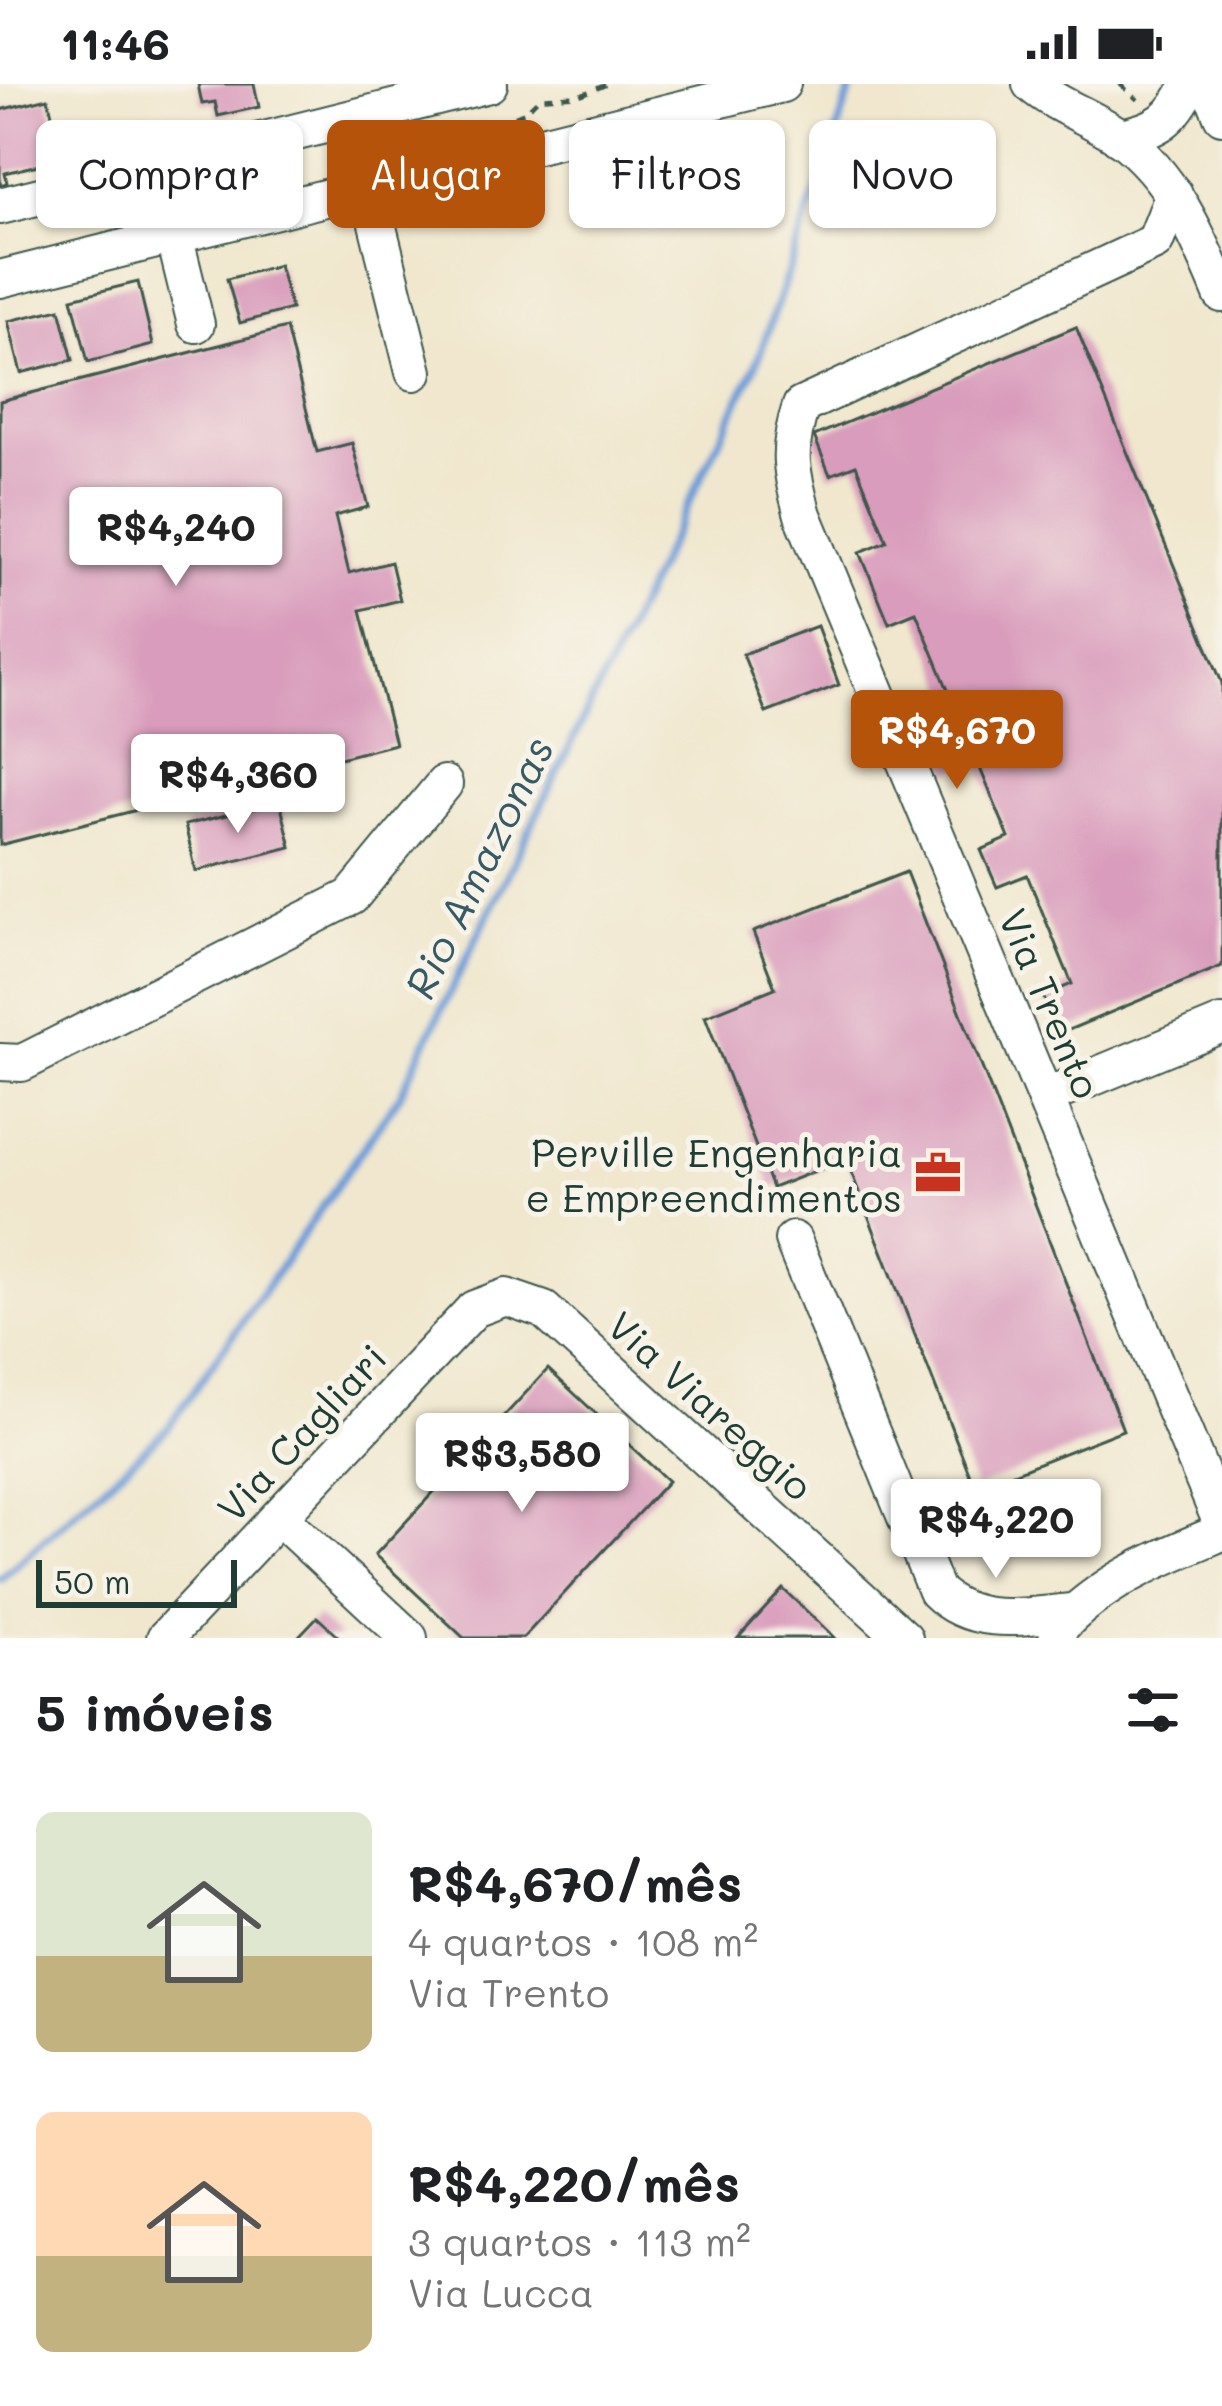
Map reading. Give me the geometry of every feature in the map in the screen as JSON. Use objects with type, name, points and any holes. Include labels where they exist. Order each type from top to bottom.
[{"type":"street","points":[[0,206],[347,101],[489,84]]},
{"type":"street","points":[[545,143],[782,84]]},
{"type":"street","points":[[1030,84],[1068,111],[1119,136],[1174,194],[1190,218],[1222,295]]},
{"type":"street","points":[[1119,136],[1143,134],[1165,124],[1190,84]]},
{"type":"street","points":[[1208,84],[1222,116]]},
{"type":"street","name":"Via Trento","points":[[1174,194],[1155,242],[802,406],[791,435],[789,467],[803,515],[1222,1528]]},
{"type":"street","points":[[0,279],[327,197]]},
{"type":"street","points":[[378,228],[414,372]]},
{"type":"street","points":[[174,235],[196,324]]},
{"type":"street","points":[[0,1062],[22,1063],[351,897],[444,784]]},
{"type":"street","points":[[1045,1097],[1222,1024]]},
{"type":"street","points":[[793,1240],[936,1591],[965,1613],[1061,1625],[1124,1575],[1222,1528]]},
{"type":"street","name":"Via Cagliari","points":[[165,1638],[474,1309],[506,1297]]},
{"type":"street","name":"Via Viareggio","points":[[506,1297],[544,1310],[908,1638]]},
{"type":"street","points":[[279,1516],[409,1638]]},
{"type":"street","points":[[908,1638],[916,1547]]},
{"type":"building","points":[[198,84],[254,84],[259,107],[218,116],[215,102],[202,104]]},
{"type":"building","points":[[48,98],[53,120],[36,120],[36,166],[5,173],[7,183],[0,185],[0,110]]},
{"type":"building","points":[[279,265],[291,309],[240,323],[227,279]]},
{"type":"building","points":[[138,282],[153,345],[88,362],[72,298]]},
{"type":"building","points":[[60,309],[73,360],[21,373],[8,321]]},
{"type":"building","points":[[1076,327],[1222,683],[1222,966],[1059,1034],[1043,996],[1072,984],[1027,875],[997,887],[981,850],[1009,838],[977,761],[949,773],[920,702],[948,690],[916,612],[889,623],[860,552],[887,541],[856,465],[830,475],[814,436]]},
{"type":"building","points":[[286,328],[317,452],[352,443],[368,507],[335,516],[349,573],[391,562],[400,600],[361,610],[395,744],[0,845],[0,401]]},
{"type":"building","points":[[817,626],[839,685],[766,713],[743,654]]},
{"type":"building","points":[[280,802],[291,847],[196,871],[185,825]]},
{"type":"building","name":"Perville Engenharia e Empreendimentos","points":[[906,872],[1123,1430],[975,1488],[846,1159],[772,1188],[705,1016],[775,988],[753,932]]},
{"type":"building","points":[[548,1369],[668,1481],[523,1638],[464,1638],[375,1555]]},
{"type":"building","points":[[783,1589],[835,1638],[738,1638]]},
{"type":"building","points":[[317,1617],[340,1638],[297,1638]]},
{"type":"waterway","name":"Rio Amazonas","points":[[0,1579],[168,1428],[400,1095],[756,365],[853,84]]},
{"type":"place","name":"Perville Engenharia e Empreendimentos","points":[[938,1173]]}]
